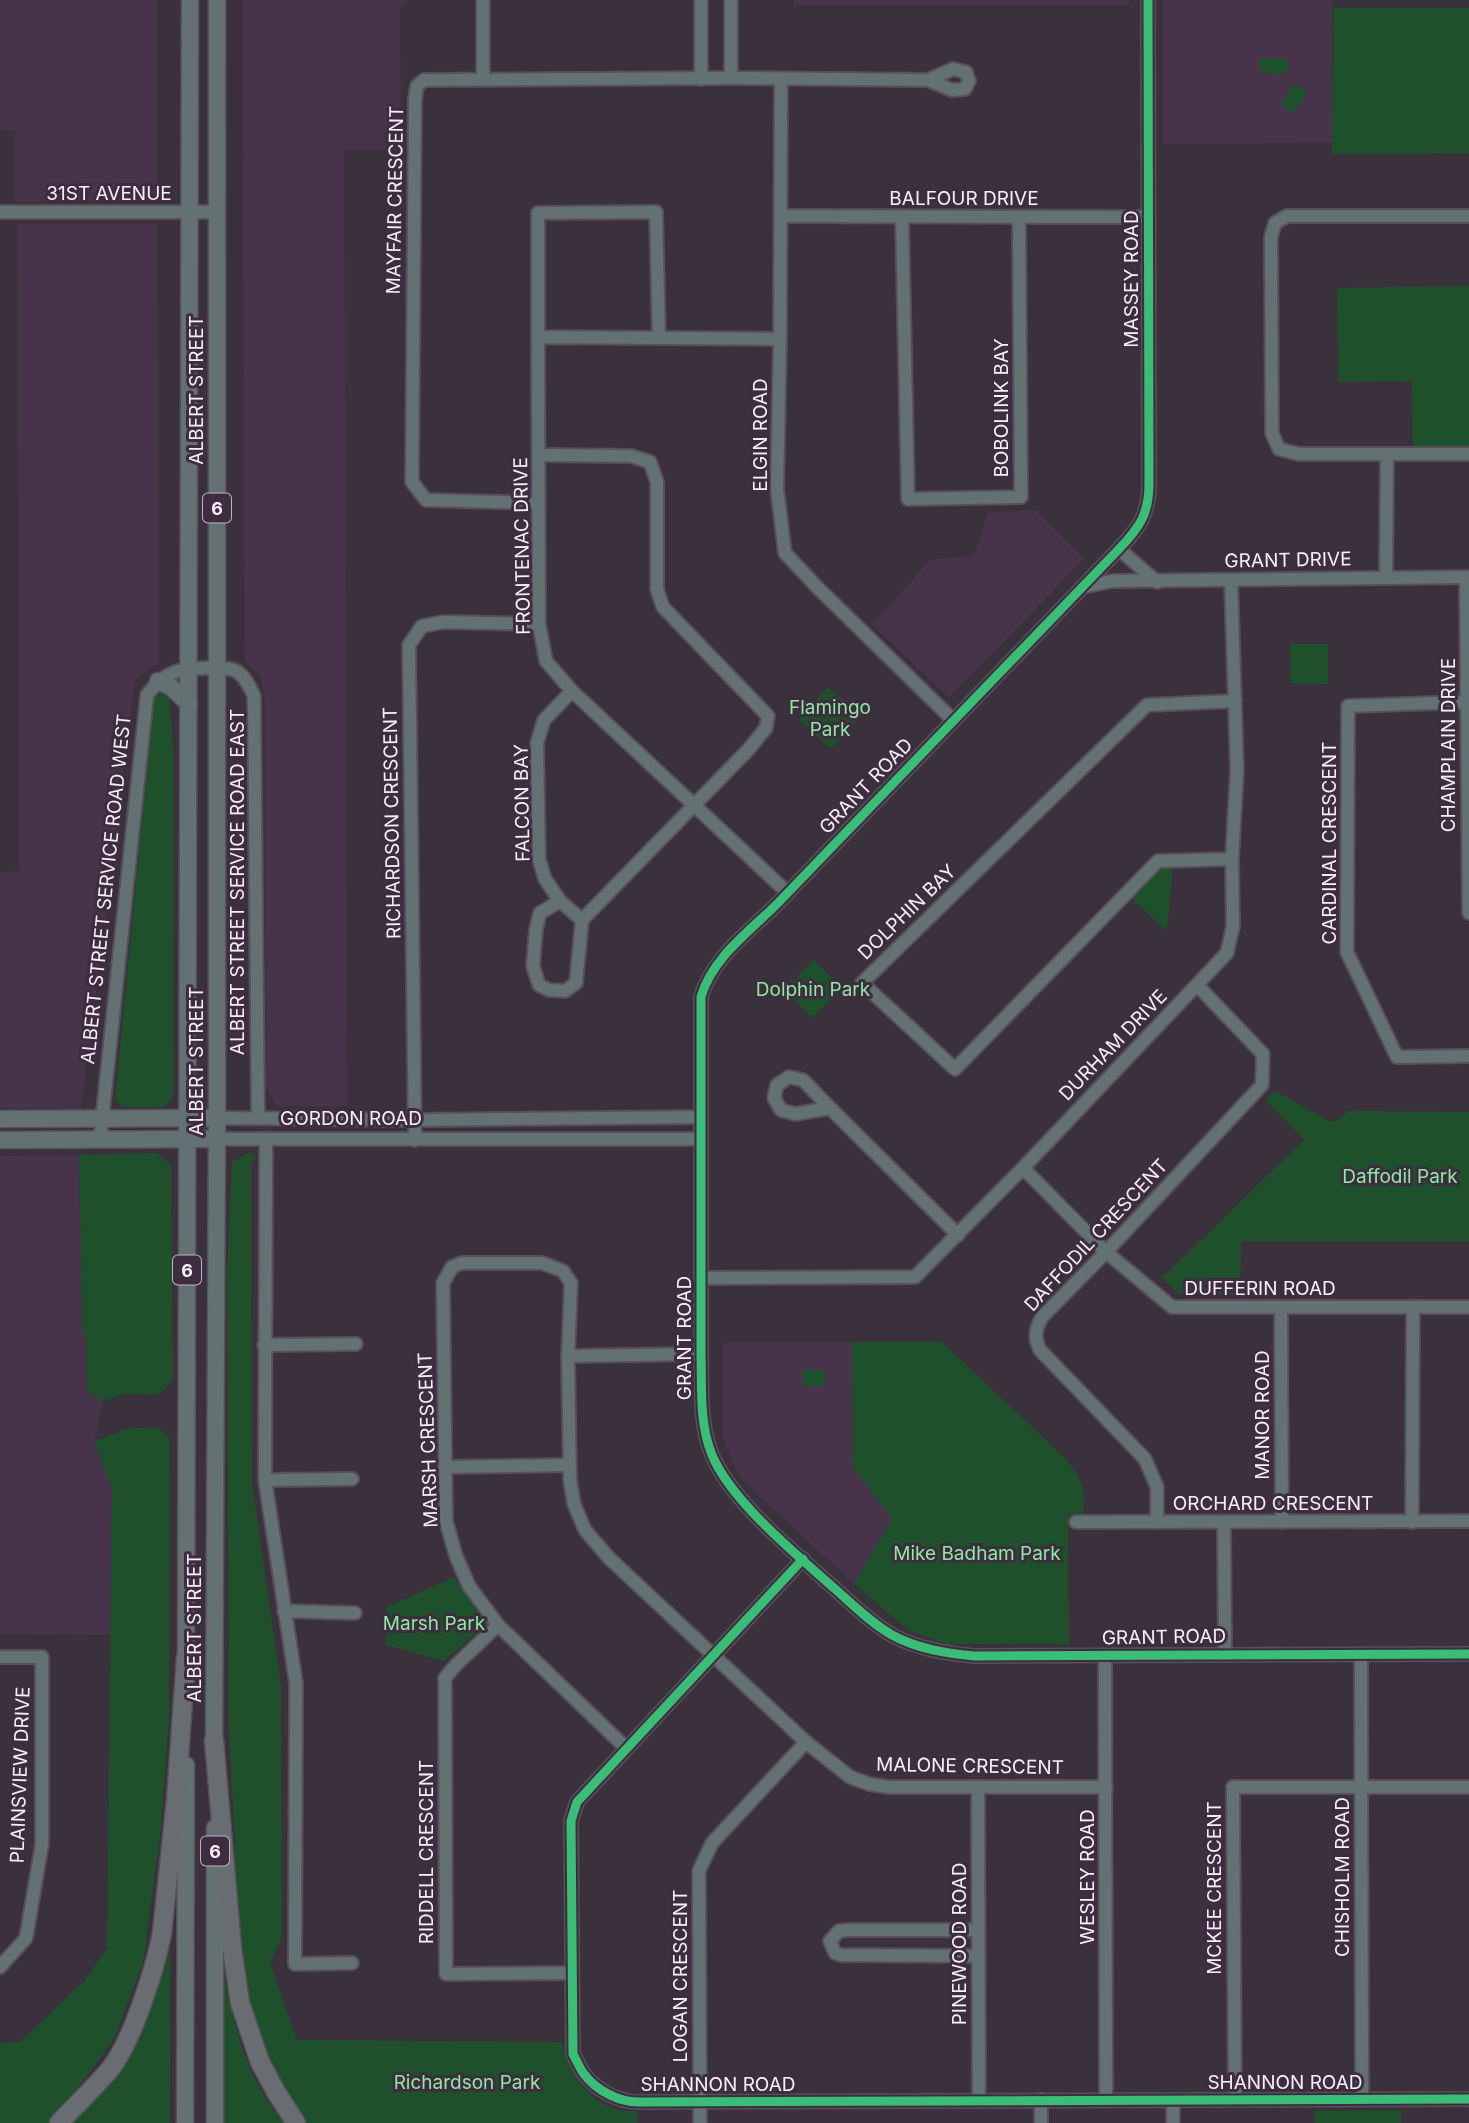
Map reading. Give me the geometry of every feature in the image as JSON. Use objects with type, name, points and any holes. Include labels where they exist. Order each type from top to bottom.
[{"type":"highway","points":[[59,2123],[111,2067],[128,2039],[158,1951],[164,1920],[176,1800],[186,1658]]},
{"type":"highway","points":[[214,1740],[232,1948],[240,2003],[260,2062],[296,2123]]},
{"type":"main road","name":"ALBERT STREET","points":[[185,2123],[190,0]]},
{"type":"main road","name":"ALBERT STREET","points":[[215,2123],[217,0]]},
{"type":"main road","points":[[158,681],[178,692],[189,704]]},
{"type":"main road","name":"GORDON ROAD","points":[[0,1119],[218,1118]]},
{"type":"main road","name":"GORDON ROAD","points":[[0,1140],[217,1139]]},
{"type":"street","points":[[483,0],[483,79]]},
{"type":"street","points":[[701,0],[701,79]]},
{"type":"street","points":[[731,0],[731,78]]},
{"type":"street","name":"MASSEY ROAD","points":[[1119,549],[1137,530],[1145,516],[1149,500],[1148,0]]},
{"type":"street","name":"MAYFAIR CRESCENT","points":[[538,503],[426,500],[412,482],[414,112],[417,86],[424,80],[483,79],[928,80]]},
{"type":"street","name":"ELGIN ROAD","points":[[781,79],[778,489],[785,553],[953,720]]},
{"type":"street","name":"31ST AVENUE","points":[[0,212],[217,212]]},
{"type":"street","name":"FRONTENAC DRIVE","points":[[660,338],[656,212],[538,213],[539,624],[546,661],[572,691],[788,893]]},
{"type":"street","name":"BALFOUR DRIVE","points":[[781,216],[1148,217]]},
{"type":"street","name":"BOBOLINK BAY","points":[[902,216],[908,499],[1021,497],[1019,217]]},
{"type":"street","points":[[1469,216],[1287,216],[1275,223],[1271,237],[1272,433],[1279,449],[1299,454],[1469,454]]},
{"type":"street","points":[[538,337],[780,339]]},
{"type":"street","points":[[1386,578],[1387,454]]},
{"type":"street","points":[[539,455],[631,456],[650,461],[657,482],[657,589],[663,607],[768,716],[766,728],[748,750],[582,920],[576,983],[565,991],[549,990],[539,985],[533,966],[540,913],[561,901]]},
{"type":"street","points":[[1119,549],[1157,582]]},
{"type":"street","name":"GRANT ROAD","points":[[1119,549],[726,955],[705,982],[701,997],[701,1354],[705,1435],[722,1476],[746,1504],[865,1615],[890,1634],[915,1646],[943,1653],[974,1656],[1469,1654]]},
{"type":"street","name":"GRANT DRIVE","points":[[1080,588],[1112,581],[1467,577]]},
{"type":"street","name":"CHAMPLAIN DRIVE","points":[[1467,577],[1469,913]]},
{"type":"street","name":"DURHAM DRIVE","points":[[702,1278],[915,1277],[1023,1168],[1227,953],[1233,926],[1232,859],[1237,770],[1231,580]]},
{"type":"street","name":"RICHARDSON CRESCENT","points":[[415,1140],[409,645],[422,626],[433,624],[539,624]]},
{"type":"street","points":[[158,681],[168,674],[189,668],[218,668]]},
{"type":"street","name":"ALBERT STREET SERVICE ROAD EAST","points":[[218,668],[235,670],[247,682],[254,696],[258,1118]]},
{"type":"street","name":"ALBERT STREET SERVICE ROAD WEST","points":[[100,1139],[147,695],[158,681]]},
{"type":"street","name":"FALCON BAY","points":[[572,691],[544,720],[537,743],[539,859],[545,878],[561,901],[582,920]]},
{"type":"street","name":"DOLPHIN BAY","points":[[1232,859],[1158,861],[955,1069],[862,983],[1147,705],[1235,701]]},
{"type":"street","name":"CARDINAL CRESCENT","points":[[1466,702],[1348,706],[1347,952],[1397,1057],[1469,1056]]},
{"type":"street","name":"DAFFODIL CRESCENT","points":[[1157,1522],[1157,1488],[1145,1459],[1040,1350],[1035,1340],[1036,1329],[1042,1317],[1262,1085],[1263,1054],[1197,985]]},
{"type":"street","points":[[830,1108],[958,1235]]},
{"type":"street","name":"GORDON ROAD","points":[[218,1118],[701,1117]]},
{"type":"street","points":[[562,1118],[562,1139]]},
{"type":"street","name":"GORDON ROAD","points":[[217,1139],[701,1139]]},
{"type":"street","points":[[265,1139],[265,1480],[296,1683],[295,1964],[352,1963]]},
{"type":"street","name":"DUFFERIN ROAD","points":[[1023,1168],[1106,1252],[1172,1307],[1469,1307]]},
{"type":"street","name":"MARSH CRESCENT","points":[[626,1748],[498,1625],[469,1586],[456,1556],[446,1521],[445,1466],[443,1283],[452,1267],[461,1263],[542,1263],[563,1270],[571,1283],[568,1356],[569,1465],[574,1504],[585,1530],[609,1558],[714,1655]]},
{"type":"street","name":"MANOR ROAD","points":[[1281,1307],[1282,1522]]},
{"type":"street","points":[[1412,1522],[1413,1307]]},
{"type":"street","points":[[264,1345],[356,1345]]},
{"type":"street","points":[[568,1356],[701,1354]]},
{"type":"street","points":[[445,1466],[569,1465]]},
{"type":"street","points":[[265,1480],[352,1479]]},
{"type":"street","name":"ORCHARD CRESCENT","points":[[1076,1522],[1469,1521]]},
{"type":"street","points":[[1224,1523],[1225,1654]]},
{"type":"street","name":"SHANNON ROAD","points":[[803,1559],[577,1802],[571,1821],[573,2054],[585,2076],[609,2095],[630,2102],[1469,2099]]},
{"type":"street","points":[[284,1611],[355,1613]]},
{"type":"street","name":"RIDDELL CRESCENT","points":[[498,1625],[445,1678],[446,1974],[572,1973]]},
{"type":"street","name":"MALONE CRESCENT","points":[[714,1655],[806,1742],[849,1777],[869,1784],[888,1787],[1106,1787]]},
{"type":"street","name":"CHISHOLM ROAD","points":[[1360,1655],[1363,2099]]},
{"type":"street","name":"WESLEY ROAD","points":[[1105,1656],[1106,2099]]},
{"type":"street","name":"PLAINSVIEW DRIVE","points":[[0,1657],[43,1657],[41,1844],[26,1938],[0,1967]]},
{"type":"street","name":"LOGAN CRESCENT","points":[[701,2123],[699,1871],[712,1843],[806,1742]]},
{"type":"street","name":"PINEWOOD ROAD","points":[[978,1787],[979,2100]]},
{"type":"street","name":"MCKEE CRESCENT","points":[[1235,2099],[1233,1787],[1469,1787]]},
{"type":"street","points":[[978,1930],[847,1930],[839,1931],[830,1941],[835,1952],[841,1955],[978,1956]]},
{"type":"street","points":[[1041,2100],[1041,2123]]},
{"type":"street","points":[[1172,2123],[1173,2100]]},
{"type":"shaded area","points":[[0,0],[158,0],[158,200],[15,202],[15,131],[0,130]]},
{"type":"shaded area","points":[[242,0],[409,0],[400,9],[401,150],[344,150],[347,1106],[276,1106],[266,1087],[265,702],[261,677],[245,662]]},
{"type":"shaded area","points":[[794,0],[1129,0],[1129,5],[794,5]]},
{"type":"shaded area","points":[[1162,0],[1332,0],[1332,143],[1163,144]]},
{"type":"shaded area","points":[[17,224],[158,224],[159,663],[135,679],[81,1109],[0,1108],[0,872],[19,871]]},
{"type":"shaded area","points":[[1035,510],[1084,559],[949,698],[872,625],[930,560],[974,556],[988,513]]},
{"type":"shaded area","points":[[79,1155],[82,1329],[86,1335],[87,1390],[103,1401],[94,1442],[112,1490],[112,1635],[0,1634],[0,1156]]},
{"type":"shaded area","points":[[852,1342],[853,1467],[892,1519],[854,1584],[739,1477],[722,1435],[722,1343]]},
{"type":"green space","points":[[1333,8],[1469,8],[1469,153],[1332,154]]},
{"type":"green space","points":[[1261,58],[1287,59],[1289,70],[1280,75],[1271,75],[1260,67],[1258,63]]},
{"type":"green space","points":[[1293,84],[1306,90],[1294,113],[1281,105]]},
{"type":"green space","points":[[1469,286],[1469,446],[1413,447],[1412,381],[1338,382],[1337,288]]},
{"type":"green space","points":[[1290,644],[1328,644],[1328,684],[1290,683]]},
{"type":"green space","name":"Flamingo Park","points":[[828,687],[861,715],[831,749],[799,720]]},
{"type":"green space","points":[[162,693],[169,697],[174,756],[173,1098],[163,1107],[123,1107],[115,1100],[154,698]]},
{"type":"green space","points":[[1173,865],[1167,931],[1130,897],[1160,866]]},
{"type":"green space","name":"Dolphin Park","points":[[814,960],[842,989],[812,1018],[784,990]]},
{"type":"green space","name":"Daffodil Park","points":[[1275,1091],[1333,1123],[1349,1111],[1469,1112],[1469,1241],[1241,1241],[1240,1295],[1179,1294],[1162,1278],[1304,1140],[1266,1100]]},
{"type":"green space","name":"Richardson Park","points":[[250,1152],[257,1158],[251,1163],[252,1483],[281,1685],[282,1936],[270,1963],[297,2040],[562,2042],[573,2074],[587,2091],[595,2099],[615,2109],[637,2111],[637,2123],[307,2123],[286,2098],[260,2041],[241,1972],[229,1730],[227,1272],[232,1162]]},
{"type":"green space","points":[[155,1153],[171,1164],[173,1377],[159,1393],[125,1394],[103,1401],[87,1391],[86,1335],[82,1329],[79,1155]]},
{"type":"green space","name":"Mike Badham Park","points":[[852,1342],[942,1342],[1071,1466],[1082,1484],[1084,1504],[1083,1514],[1068,1516],[1069,1644],[946,1644],[908,1630],[854,1584],[892,1519],[853,1467]]},
{"type":"green space","points":[[803,1370],[825,1370],[825,1386],[803,1386]]},
{"type":"green space","points":[[157,1427],[170,1439],[169,1718],[161,1829],[143,1963],[114,2039],[61,2111],[49,2123],[0,2123],[0,2043],[20,2042],[85,1980],[107,1948],[112,1490],[94,1442],[124,1429]]},
{"type":"green space","name":"Marsh Park","points":[[454,1577],[488,1622],[444,1661],[386,1645],[385,1608]]},
{"type":"green space","points":[[170,1919],[170,2123],[73,2123],[116,2075],[139,2035],[165,1958]]},
{"type":"green space","points":[[224,1977],[244,2054],[267,2100],[285,2123],[224,2123]]},
{"type":"green space","points":[[1401,2110],[1401,2123],[1315,2123],[1315,2111]]},
{"type":"cycle path","points":[[1148,0],[1149,494],[1145,512],[1133,534],[777,904],[733,946],[706,983],[701,997],[701,1354],[705,1430],[712,1455],[721,1473],[766,1526],[869,1619],[892,1635],[922,1647],[974,1656],[1469,1654]]},
{"type":"cycle path","points":[[803,1559],[577,1802],[571,1821],[573,2054],[583,2072],[595,2085],[615,2097],[638,2102],[1469,2099]]}]
